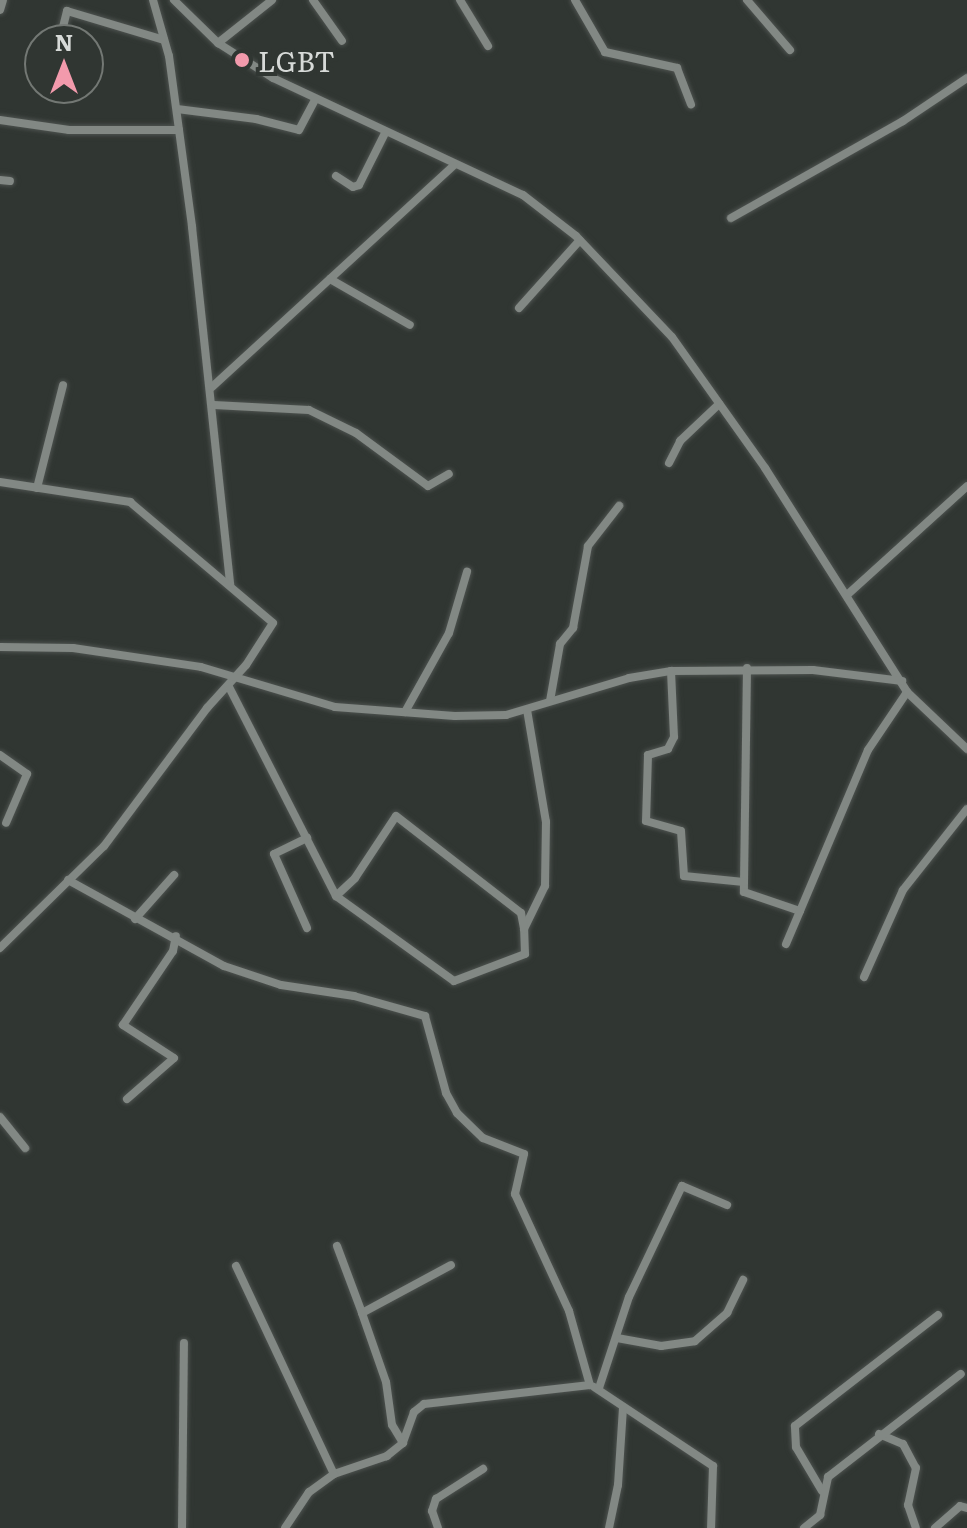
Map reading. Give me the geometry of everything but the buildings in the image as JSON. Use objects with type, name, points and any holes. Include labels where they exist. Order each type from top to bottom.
[{"type":"street","points":[[0,10],[3,0]]},
{"type":"street","points":[[153,0],[177,109],[212,387],[230,585]]},
{"type":"street","points":[[174,0],[218,43],[315,100],[523,195],[580,240],[672,337],[847,595],[907,692],[967,749]]},
{"type":"street","points":[[218,43],[262,3],[272,0]]},
{"type":"street","points":[[313,0],[342,41]]},
{"type":"street","points":[[460,0],[488,46]]},
{"type":"street","points":[[575,0],[605,52],[677,68],[691,104]]},
{"type":"street","points":[[747,0],[790,50]]},
{"type":"street","points":[[64,24],[67,11],[164,40]]},
{"type":"street","points":[[731,218],[903,121],[967,78]]},
{"type":"street","points":[[177,109],[256,119],[299,130],[315,100]]},
{"type":"street","points":[[0,120],[69,130],[179,130]]},
{"type":"street","points":[[336,176],[357,186],[385,133]]},
{"type":"street","points":[[212,387],[454,165]]},
{"type":"street","points":[[519,308],[580,240]]},
{"type":"street","points":[[330,279],[410,325]]},
{"type":"street","points":[[37,488],[63,385]]},
{"type":"street","points":[[669,463],[680,441],[719,404]]},
{"type":"street","points":[[214,405],[309,410],[356,433],[428,486],[449,474]]},
{"type":"street","points":[[0,482],[130,502],[273,623],[229,687],[207,708],[104,846],[0,948]]},
{"type":"street","points":[[847,595],[967,486]]},
{"type":"street","points":[[550,701],[560,644],[573,628],[588,546],[619,506]]},
{"type":"street","points":[[405,712],[449,633],[467,572]]},
{"type":"street","points":[[0,647],[73,648],[235,676],[328,706],[455,716],[527,710],[550,701],[671,671],[747,668],[903,681]]},
{"type":"street","points":[[747,668],[744,882],[748,896],[800,911]]},
{"type":"street","points":[[671,671],[674,737],[668,749],[648,755],[646,821],[681,831],[684,876],[744,882]]},
{"type":"street","points":[[229,687],[336,896],[454,981],[525,954],[521,913],[396,816],[355,878],[336,896]]},
{"type":"street","points":[[786,944],[868,750],[907,692]]},
{"type":"street","points":[[524,929],[542,895],[548,851],[539,759],[527,710]]},
{"type":"street","points":[[0,755],[27,774],[6,823]]},
{"type":"street","points":[[864,977],[903,890],[967,809]]},
{"type":"street","points":[[307,838],[274,854],[307,928]]},
{"type":"street","points":[[135,919],[174,875]]},
{"type":"street","points":[[68,880],[135,919],[176,936],[224,966],[281,985],[392,1005],[430,1021],[446,1093],[457,1113],[483,1138],[524,1154],[515,1194],[569,1311],[594,1386],[713,1466],[711,1528]]},
{"type":"street","points":[[127,1099],[174,1058],[123,1025],[173,951],[176,936]]},
{"type":"street","points":[[0,1117],[25,1148]]},
{"type":"street","points":[[594,1386],[617,1338],[629,1297],[682,1186],[692,1186],[727,1205]]},
{"type":"street","points":[[337,1246],[386,1382],[394,1433],[403,1443]]},
{"type":"street","points":[[362,1313],[451,1265]]},
{"type":"street","points":[[236,1266],[334,1474]]},
{"type":"street","points":[[617,1338],[670,1347],[695,1341],[727,1313],[743,1280]]},
{"type":"street","points":[[822,1491],[796,1447],[795,1426],[938,1315]]},
{"type":"street","points":[[182,1528],[184,1343]]},
{"type":"street","points":[[804,1528],[820,1515],[822,1491],[828,1477],[879,1434],[961,1374]]},
{"type":"street","points":[[285,1528],[309,1492],[334,1474],[387,1456],[403,1443],[414,1412],[433,1401],[594,1386]]},
{"type":"street","points":[[609,1528],[618,1485],[623,1407]]},
{"type":"street","points":[[894,1424],[917,1473],[908,1505],[916,1528]]},
{"type":"street","points":[[879,1434],[903,1444]]},
{"type":"street","points":[[438,1528],[432,1511],[436,1499],[483,1469]]},
{"type":"street","points":[[935,1528],[960,1506],[967,1508]]},
{"type":"place","name":"LGBT","points":[[242,60]]}]
